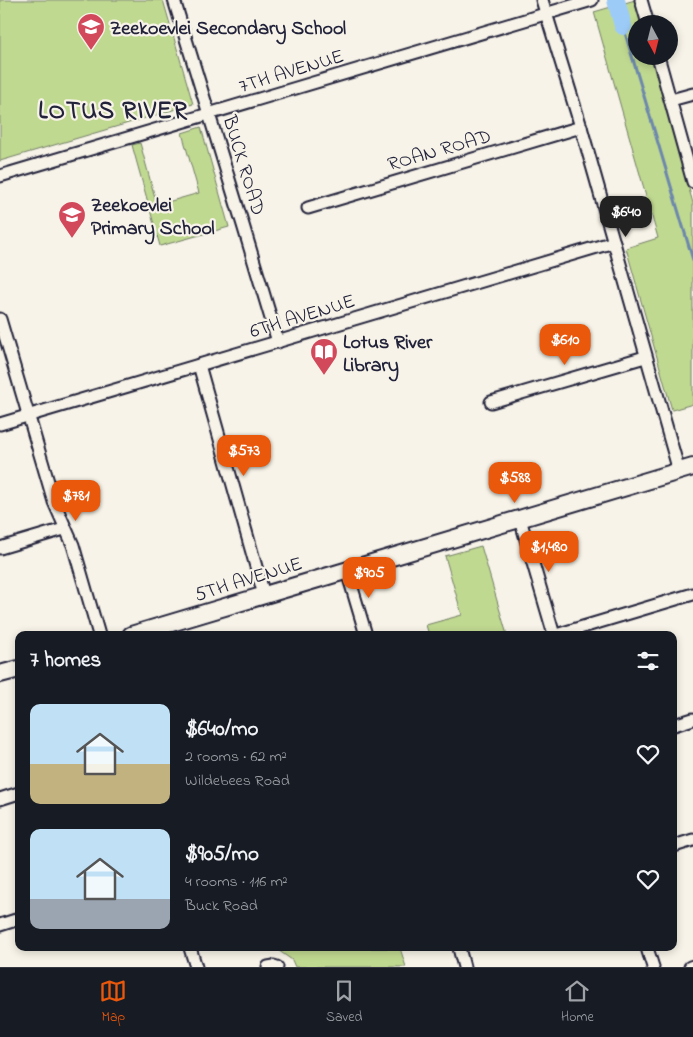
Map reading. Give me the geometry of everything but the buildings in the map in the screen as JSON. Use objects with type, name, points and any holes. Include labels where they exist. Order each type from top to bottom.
[{"type":"main road","name":"5TH AVENUE","points":[[159,631],[173,629],[264,595],[686,469]]},
{"type":"main road","points":[[0,674],[15,670]]},
{"type":"street","name":"BUCK ROAD","points":[[174,0],[278,342]]},
{"type":"street","points":[[542,0],[646,356],[686,469]]},
{"type":"street","name":"7TH AVENUE","points":[[0,176],[592,0]]},
{"type":"street","points":[[641,0],[645,15]]},
{"type":"street","points":[[661,65],[693,182]]},
{"type":"street","points":[[671,100],[693,94]]},
{"type":"street","name":"ROAN ROAD","points":[[308,208],[580,127]]},
{"type":"street","name":"6TH AVENUE","points":[[0,424],[614,242]]},
{"type":"street","points":[[0,319],[54,502],[72,545],[98,631]]},
{"type":"street","points":[[491,402],[646,356]]},
{"type":"street","points":[[199,366],[264,595]]},
{"type":"street","points":[[520,518],[554,631]]},
{"type":"street","points":[[0,548],[64,529]]},
{"type":"street","points":[[347,571],[365,631]]},
{"type":"street","points":[[568,631],[693,594]]},
{"type":"street","points":[[677,724],[693,719]]},
{"type":"street","points":[[0,799],[15,794]]},
{"type":"street","points":[[677,845],[693,840]]},
{"type":"street","points":[[0,925],[15,920]]},
{"type":"street","points":[[191,951],[196,967]]},
{"type":"street","points":[[460,951],[464,967]]},
{"type":"street","points":[[648,951],[653,967]]},
{"type":"street","points":[[268,967],[277,967]]},
{"type":"green space","name":"Zeekoevlei Secondary School","points":[[0,0],[163,0],[193,104],[0,161]]},
{"type":"green space","points":[[635,0],[639,15],[628,15],[628,65],[654,65],[693,203],[693,404],[672,410],[626,248],[658,238],[594,12]]},
{"type":"green space","points":[[201,127],[229,227],[160,246],[132,145],[140,143],[157,205],[199,193],[182,133]]},
{"type":"green space","points":[[481,546],[506,631],[428,631],[426,625],[462,615],[445,556]]},
{"type":"green space","points":[[279,951],[401,951],[406,967],[295,967],[292,960]]},
{"type":"waterway","points":[[616,0],[623,26]]},
{"type":"waterway","points":[[623,26],[693,260]]},
{"type":"place","name":"Zeekoevlei Secondary School","points":[[91,51]]},
{"type":"place","name":"Zeekoevlei Primary School","points":[[72,239]]},
{"type":"place","name":"Lotus River Library","points":[[324,376]]},
{"type":"district","name":"LOTUS RIVER","points":[[113,109]]}]
